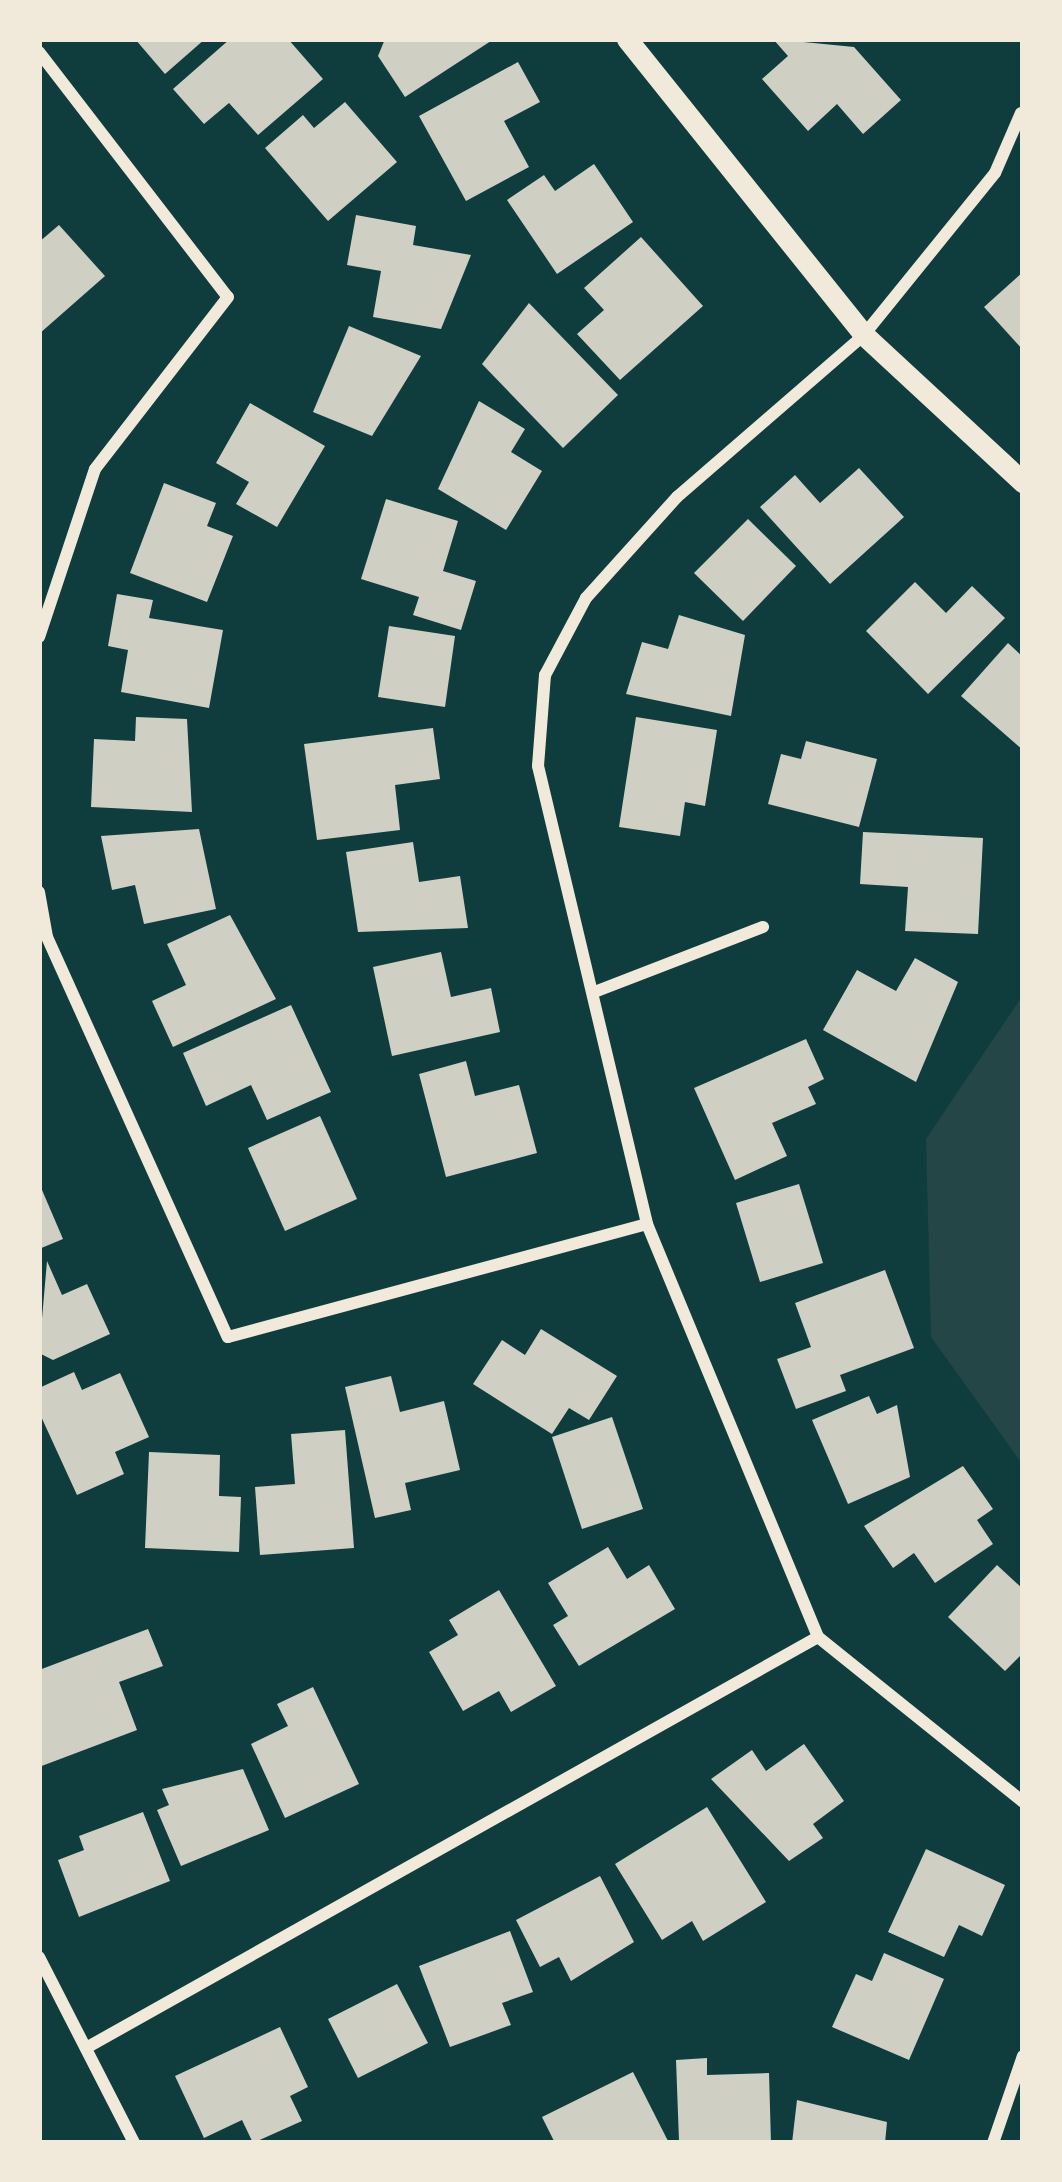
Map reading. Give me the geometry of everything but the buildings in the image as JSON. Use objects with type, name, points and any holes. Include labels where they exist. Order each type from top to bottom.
[{"type":"street","points":[[627,39],[863,335],[1023,482]]},
{"type":"street","points":[[39,52],[228,297],[95,469],[39,637]]},
{"type":"street","points":[[1021,113],[995,173],[863,335],[677,497],[586,598],[545,675],[538,766],[597,991],[646,1224],[818,1637],[1023,1802]]},
{"type":"street","points":[[39,892],[47,937],[228,1336],[646,1224]]},
{"type":"street","points":[[597,991],[764,927]]},
{"type":"street","points":[[86,2048],[818,1637]]},
{"type":"street","points":[[39,1957],[134,2143]]},
{"type":"street","points":[[993,2143],[1023,2056]]},
{"type":"shaded area","points":[[1023,995],[1023,1465],[931,1337],[926,1139]]}]
